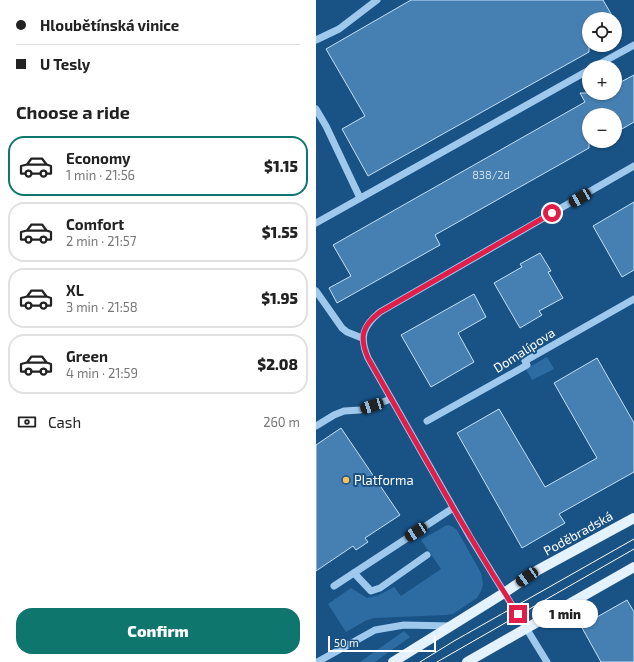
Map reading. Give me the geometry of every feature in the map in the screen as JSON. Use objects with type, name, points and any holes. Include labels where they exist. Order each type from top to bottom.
[{"type":"main road","name":"Poděbradská","points":[[394,662],[538,570],[634,518]]},
{"type":"main road","points":[[466,662],[634,567]]},
{"type":"street","points":[[316,40],[339,29],[376,0]]},
{"type":"street","points":[[607,60],[634,45]]},
{"type":"street","points":[[316,222],[582,74]]},
{"type":"street","points":[[316,109],[326,126],[360,198]]},
{"type":"street","points":[[547,662],[453,508],[368,358],[364,350],[362,338],[365,328],[371,319],[380,312],[634,166]]},
{"type":"street","points":[[316,292],[342,328],[347,332],[362,338]]},
{"type":"street","name":"Domalípova","points":[[427,421],[527,365],[525,361],[634,299]]},
{"type":"street","points":[[316,426],[334,414],[344,411],[360,410],[391,399]]},
{"type":"street","points":[[334,586],[453,508]]},
{"type":"street","points":[[354,573],[371,591],[380,588],[427,555]]},
{"type":"street","points":[[319,661],[375,630],[404,625],[452,626]]},
{"type":"shaded area","points":[[547,357],[554,369],[532,380],[526,369]]},
{"type":"shaded area","points":[[448,525],[457,530],[481,573],[483,584],[477,598],[453,614],[374,618],[365,621],[346,632],[328,604],[351,588],[367,598],[379,595],[394,587],[401,596],[441,569],[421,540]]},
{"type":"shaded area","points":[[404,631],[410,637],[375,662],[360,662]]},
{"type":"building","points":[[411,0],[603,0],[610,12],[582,12],[582,52],[589,52],[368,176],[342,129],[365,116],[326,49]]},
{"type":"building","points":[[634,75],[634,122],[622,129],[622,108],[582,108],[582,148],[589,148],[435,235],[440,245],[337,303],[329,288],[351,276],[333,245],[585,102],[584,100],[622,100],[622,81]]},
{"type":"building","points":[[634,202],[634,270],[622,277],[593,226]]},
{"type":"building","points":[[540,253],[551,271],[548,272],[563,298],[539,311],[542,315],[520,328],[494,283],[522,267],[520,264]]},
{"type":"building","points":[[474,294],[486,317],[458,333],[474,362],[431,387],[401,335]]},
{"type":"building","points":[[597,358],[634,423],[634,472],[559,514],[565,523],[522,548],[457,433],[499,409],[545,487],[597,458],[554,383]]},
{"type":"building","name":"Platforma","points":[[341,428],[400,515],[365,538],[368,542],[356,550],[353,546],[316,571],[316,445]]},
{"type":"building","points":[[627,600],[634,612],[634,662],[601,662],[581,626]]},
{"type":"tram line","points":[[420,662],[454,641],[634,539]]},
{"type":"tram line","points":[[437,662],[634,549]]},
{"type":"place","name":"Platforma","points":[[346,480]]},
{"type":"route","points":[[518,614],[459,518],[368,358],[364,350],[362,338],[365,328],[371,319],[380,312],[552,213]]}]
